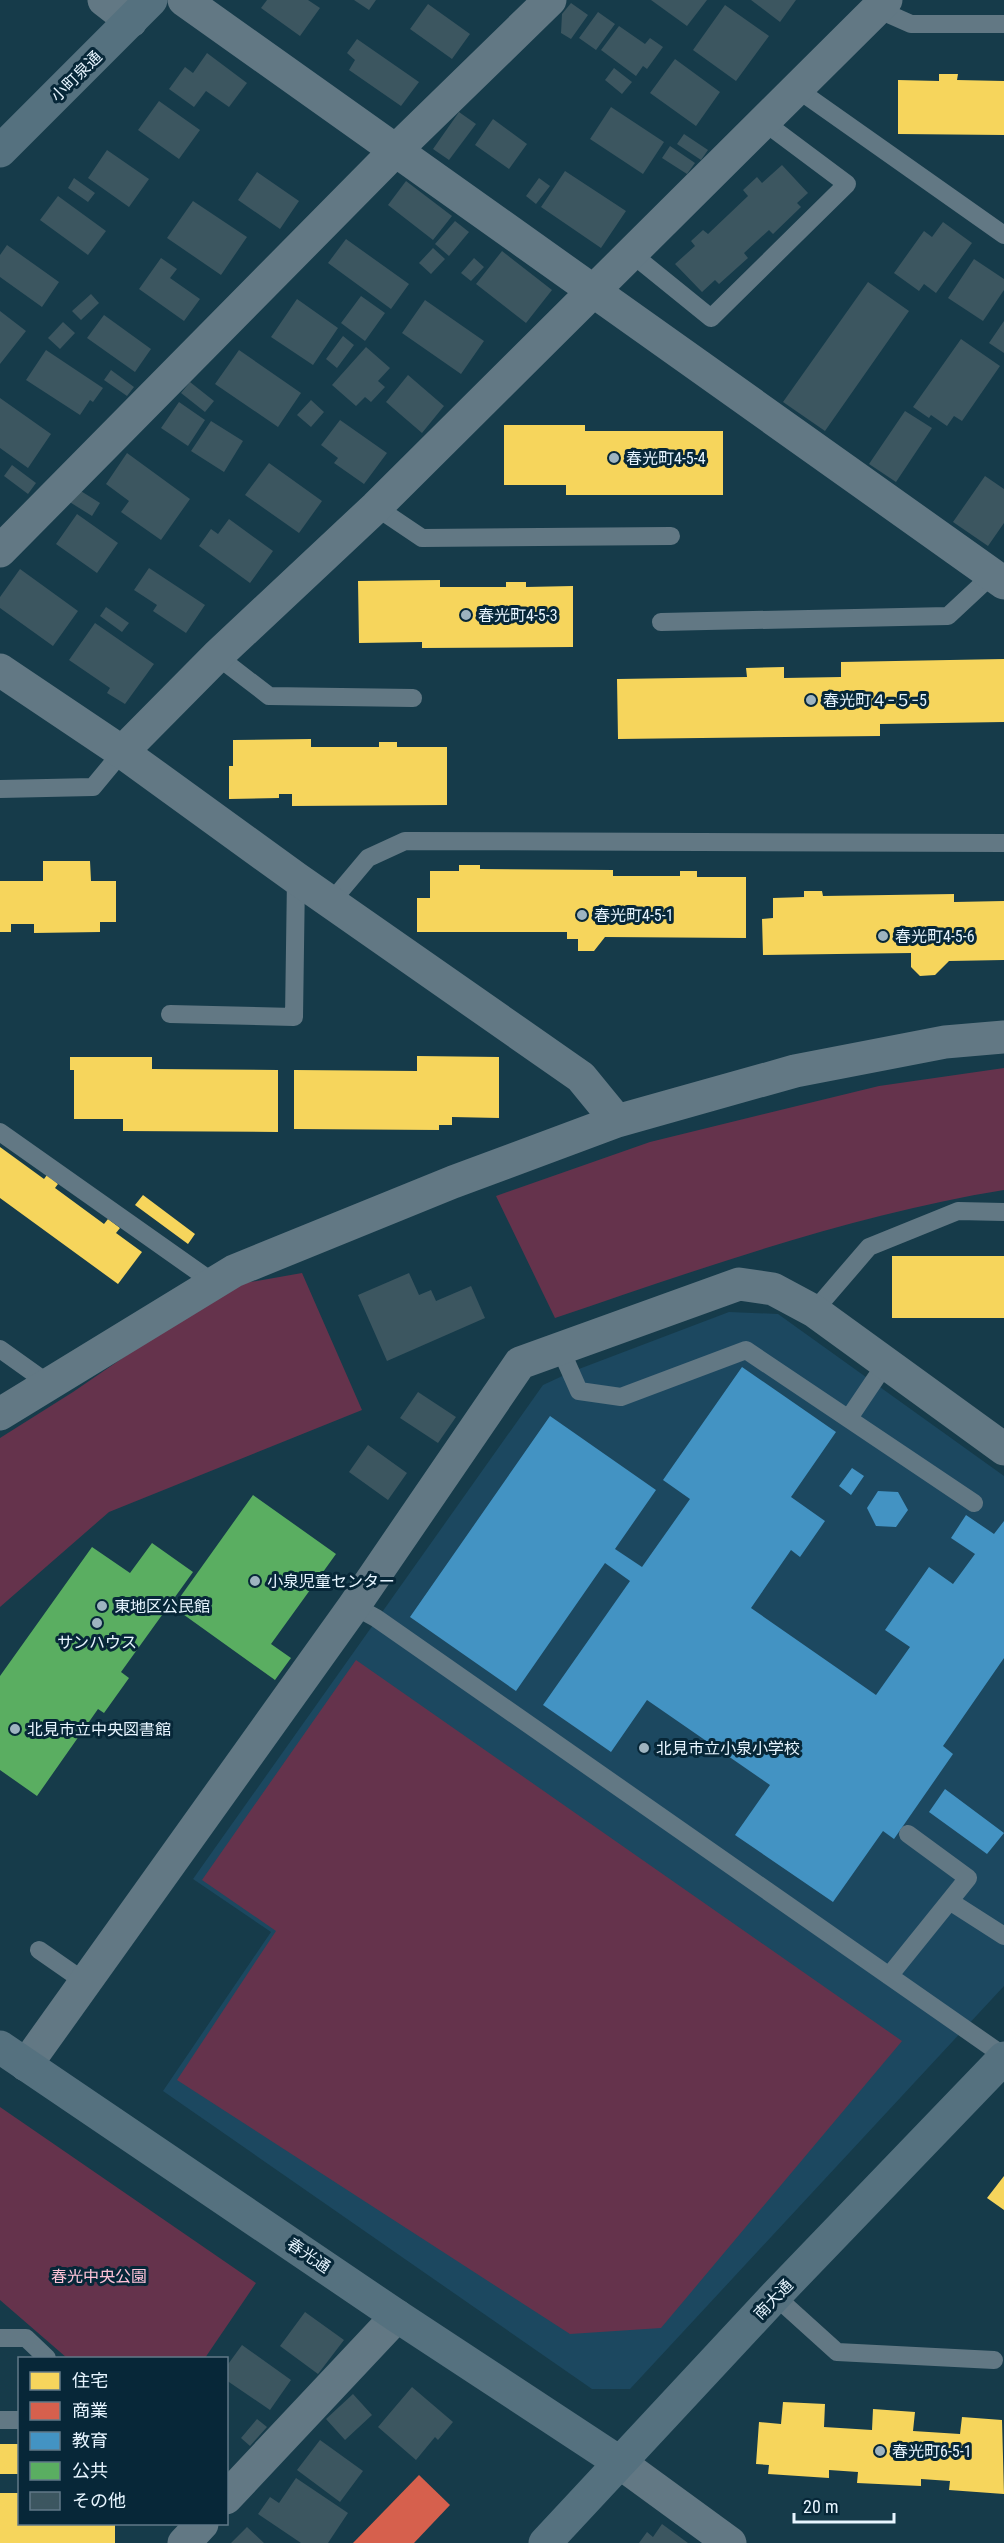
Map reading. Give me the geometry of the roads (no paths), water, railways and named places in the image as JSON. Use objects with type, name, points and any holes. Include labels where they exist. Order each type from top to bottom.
[{"type":"street","points":[[104,0],[141,11]]},
{"type":"street","points":[[184,0],[397,149],[998,579]]},
{"type":"street","points":[[0,551],[397,149],[550,0]]},
{"type":"street","points":[[122,752],[217,656],[376,507],[881,4]]},
{"type":"street","name":"小町泉通","points":[[0,151],[141,11]]},
{"type":"street","points":[[0,670],[122,752],[296,878],[581,1077],[617,1121]]},
{"type":"street","points":[[0,1414],[234,1271],[453,1182],[617,1121],[795,1071],[945,1042],[1004,1037]]},
{"type":"street","points":[[13,2056],[85,1982],[354,1606],[520,1363],[739,1284],[773,1288],[814,1311],[1004,1449]]},
{"type":"street","name":"春光通","points":[[13,2056],[397,2316],[619,2462]]},
{"type":"street","name":"南大通","points":[[545,2543],[775,2296],[1004,2057]]},
{"type":"street","points":[[228,2496],[397,2316]]},
{"type":"street","points":[[619,2462],[730,2543]]},
{"type":"street","points":[[184,2543],[200,2525]]},
{"type":"lane","points":[[881,4],[911,24],[1004,24]]},
{"type":"lane","points":[[797,89],[1004,235]]},
{"type":"lane","points":[[632,254],[711,318],[847,184],[764,122]]},
{"type":"lane","points":[[376,507],[422,538],[671,536]]},
{"type":"lane","points":[[661,622],[948,616],[998,579]]},
{"type":"lane","points":[[217,656],[269,696],[413,698]]},
{"type":"lane","points":[[0,789],[93,787],[122,752]]},
{"type":"lane","points":[[331,902],[368,858],[405,841],[1004,843]]},
{"type":"lane","points":[[170,1014],[294,1017],[296,878]]},
{"type":"lane","points":[[0,1132],[214,1283]]},
{"type":"lane","points":[[814,1311],[869,1247],[958,1211],[1004,1212]]},
{"type":"lane","points":[[560,1348],[579,1391],[621,1397],[746,1350],[974,1503]]},
{"type":"lane","points":[[0,1349],[49,1384]]},
{"type":"lane","points":[[849,1418],[886,1363]]},
{"type":"lane","points":[[354,1606],[376,1618],[1004,2057]]},
{"type":"lane","points":[[889,1976],[951,1902],[968,1878],[908,1834]]},
{"type":"lane","points":[[951,1902],[1004,1936]]},
{"type":"lane","points":[[39,1950],[85,1982]]},
{"type":"lane","points":[[775,2296],[837,2352],[993,2360]]},
{"type":"lane","points":[[0,2338],[26,2338],[46,2357]]},
{"type":"lane","points":[[0,2420],[18,2420]]},
{"type":"place","name":"春光町4-5-4","points":[[614,458]]},
{"type":"place","name":"春光町4-5-3","points":[[466,615]]},
{"type":"place","name":"春光町４−５−5","points":[[811,700]]},
{"type":"place","name":"春光町4-5-1","points":[[582,915]]},
{"type":"place","name":"春光町4-5-6","points":[[883,936]]},
{"type":"place","name":"小泉児童センター","points":[[255,1581]]},
{"type":"place","name":"東地区公民館","points":[[102,1606]]},
{"type":"place","name":"サンハウス","points":[[97,1623]]},
{"type":"place","name":"北見市立中央図書館","points":[[15,1729]]},
{"type":"place","name":"北見市立小泉小学校","points":[[644,1748]]},
{"type":"place","name":"春光町6-5-1","points":[[880,2451]]},
{"type":"park label","name":"春光中央公園","points":[[99,2276]]}]
